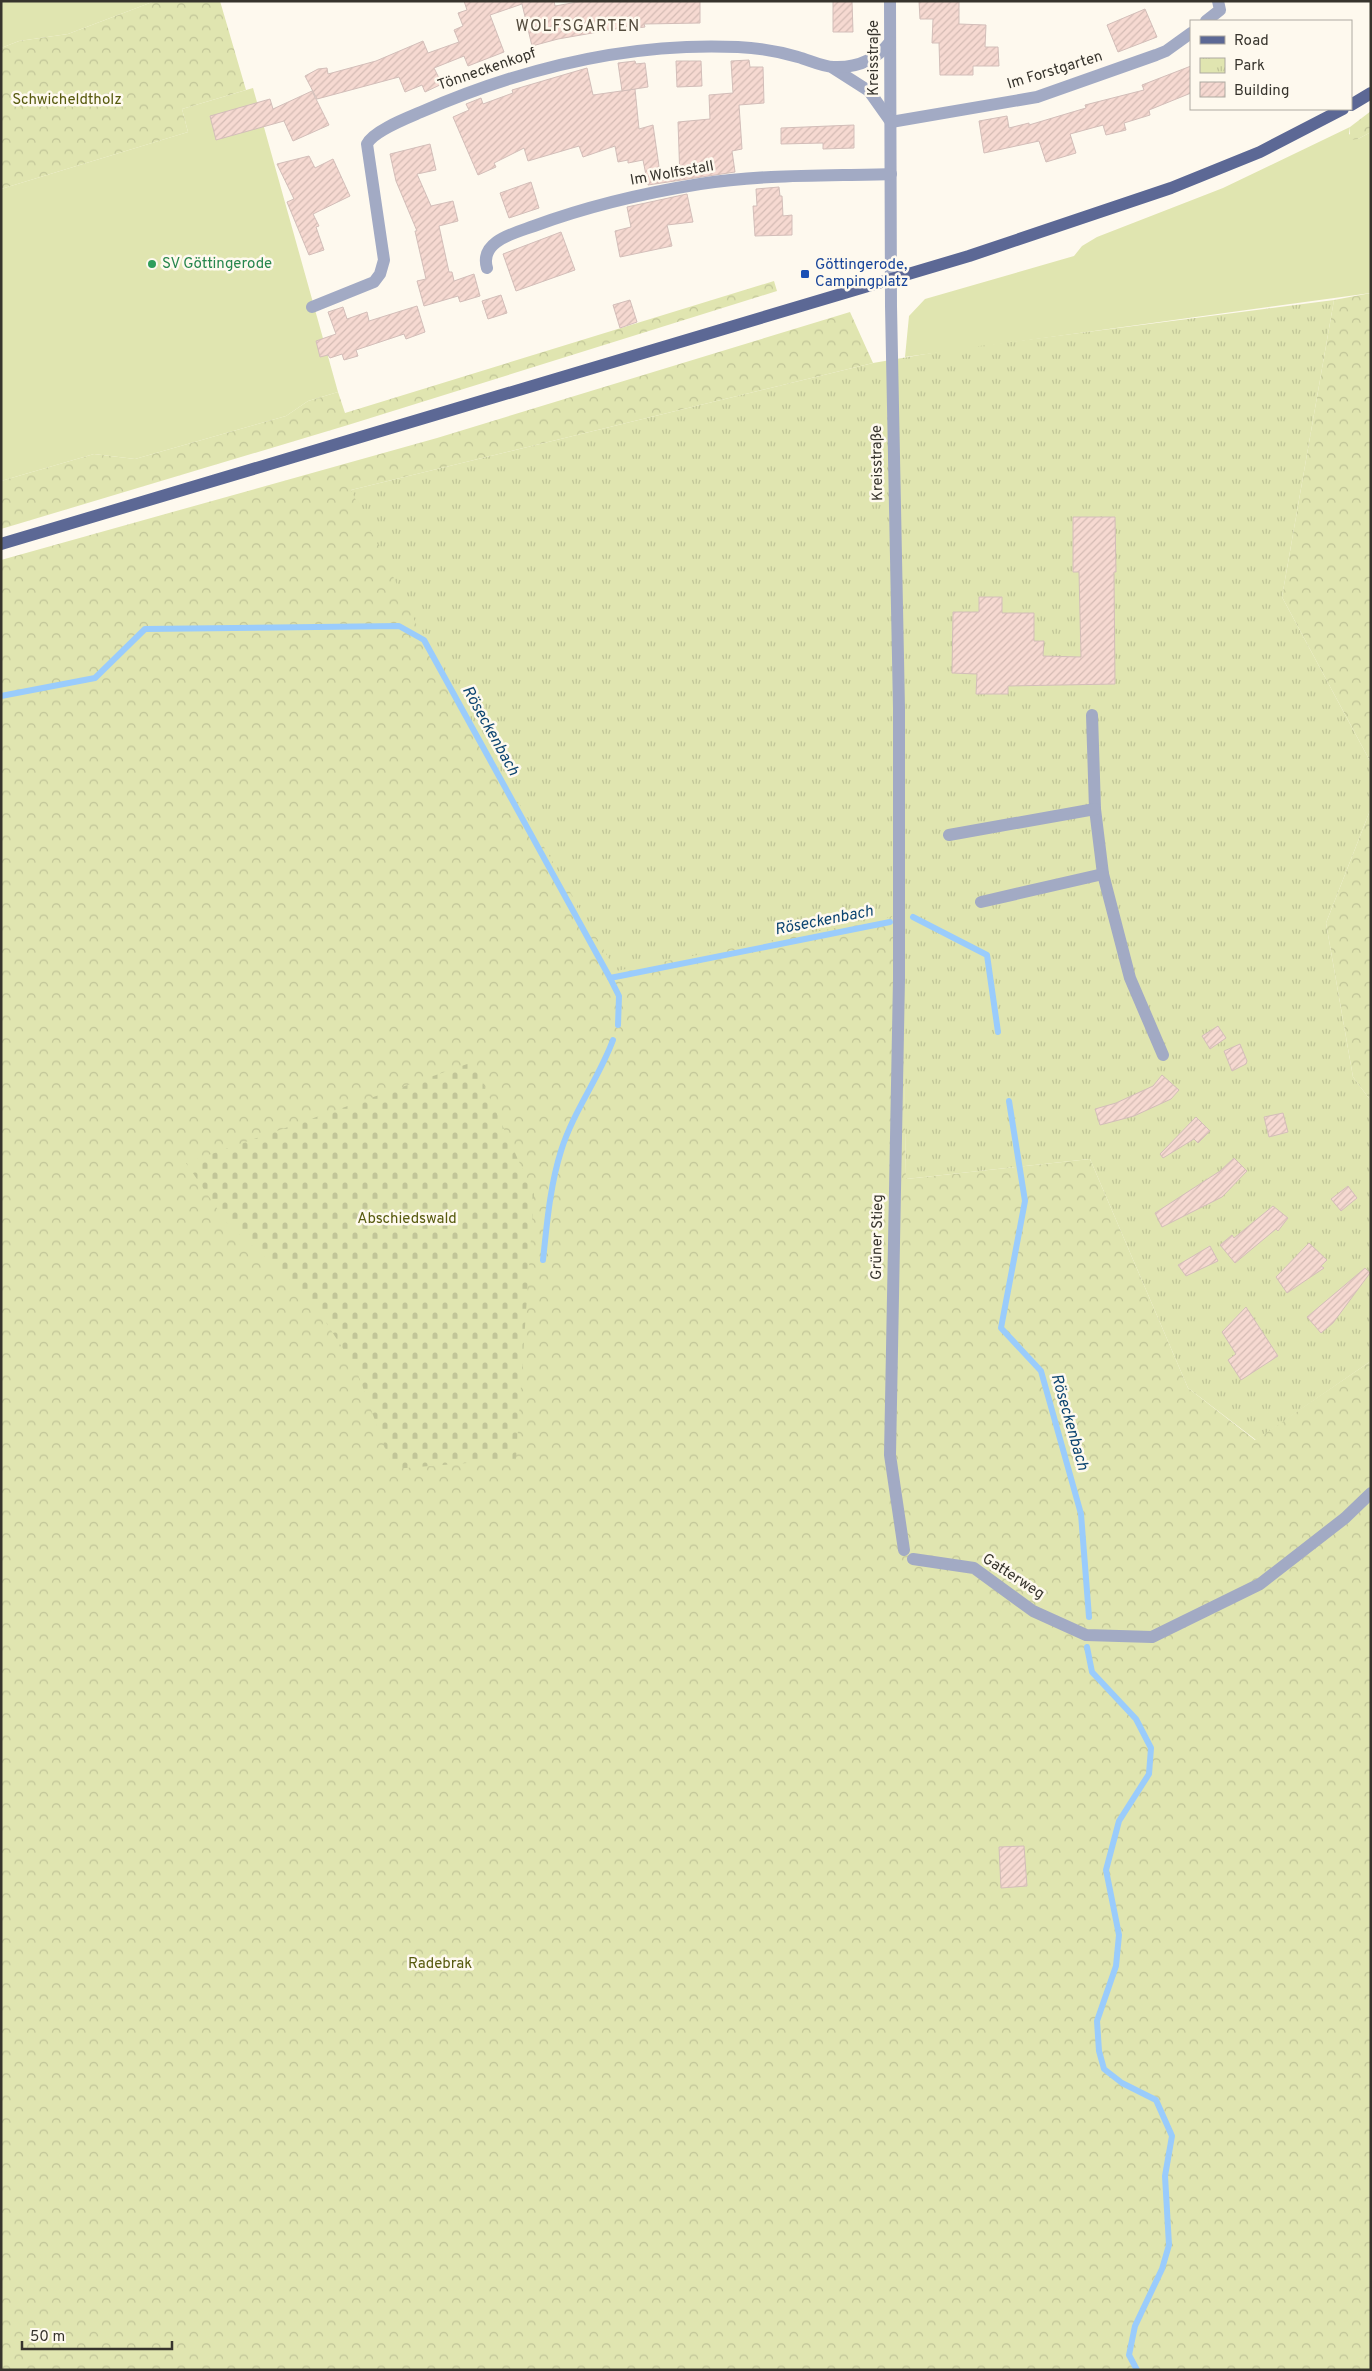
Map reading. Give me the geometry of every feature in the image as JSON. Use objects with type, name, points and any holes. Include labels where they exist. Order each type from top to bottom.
[{"type":"main road","points":[[1352,103],[1371,93]]},
{"type":"main road","points":[[1,544],[986,251],[1171,188],[1260,152],[1341,110]]},
{"type":"street","name":"Kreisstraße","points":[[890,1],[898,708],[898,925]]},
{"type":"street","points":[[1207,20],[1220,10],[1218,1]]},
{"type":"street","name":"Im Forstgarten","points":[[891,122],[1037,97],[1166,51],[1190,34]]},
{"type":"street","name":"Tönneckenkopf","points":[[833,68],[855,65],[874,58],[890,42]]},
{"type":"street","name":"Tönneckenkopf","points":[[312,307],[370,285],[380,274],[384,260],[367,144],[374,136],[408,118],[458,96],[517,75],[567,62],[612,54],[694,47],[738,47],[776,51],[833,68],[869,91],[891,122]]},
{"type":"street","name":"Im Wolfsstall","points":[[487,268],[484,259],[486,251],[496,242],[510,235],[551,220],[642,195],[701,184],[741,180],[891,174]]},
{"type":"street","points":[[1092,715],[1095,809],[1103,874],[1130,978],[1164,1056]]},
{"type":"street","points":[[949,835],[1095,809]]},
{"type":"street","points":[[981,902],[1103,874]]},
{"type":"street","name":"Grüner Stieg","points":[[898,925],[890,1454],[909,1554]]},
{"type":"street","name":"Gatterweg","points":[[909,1554],[974,1568],[1033,1611],[1086,1635],[1152,1637],[1260,1584],[1345,1518],[1371,1493]]},
{"type":"green space","points":[[1,1],[155,1],[68,34],[19,41],[1,48]]},
{"type":"green space","name":"Schwicheldtholz","points":[[155,1],[220,1],[246,90],[182,109],[188,132],[1,189],[1,48],[19,41],[68,34]]},
{"type":"green space","name":"SV Göttingerode","points":[[253,88],[338,392],[308,401],[286,416],[135,459],[94,454],[1,481],[1,189],[188,132],[182,109]]},
{"type":"green space","points":[[1371,111],[1371,132],[1358,139],[1350,140],[1350,127]]},
{"type":"green space","points":[[1350,127],[1349,134],[1358,139],[1371,132],[1371,293],[905,357],[909,316],[925,299],[1074,256],[1082,246],[1097,237],[1223,188]]},
{"type":"green space","points":[[774,281],[777,291],[348,425],[1,529],[1,481],[94,454],[135,459],[286,416],[308,401],[338,392],[345,413]]},
{"type":"green space","points":[[1371,293],[1371,763],[1282,597],[1334,300]]},
{"type":"green space","points":[[1334,300],[1282,597],[1371,763],[1371,808],[1326,923],[1353,1077],[1371,1101],[1371,1361],[1256,1440],[1188,1388],[1090,1159],[906,1179],[901,915],[616,971],[424,640],[351,490],[873,363],[949,350]]},
{"type":"green space","name":"Radebrak","points":[[850,312],[873,363],[351,490],[902,915],[906,1179],[1090,1159],[1188,1388],[1255,1440],[1371,1361],[1371,2370],[1,2370],[1,560],[437,438]]},
{"type":"green space","points":[[1371,808],[1371,1101],[1353,1077],[1326,923]]},
{"type":"green space","name":"Abschiedswald","points":[[473,1062],[534,1194],[516,1459],[393,1469],[356,1369],[311,1299],[227,1223],[186,1163]]},
{"type":"building","points":[[464,1],[554,1],[555,6],[583,1],[700,1],[700,23],[644,24],[645,27],[621,30],[621,28],[558,39],[532,46],[522,4],[490,15],[504,52],[468,66],[464,56],[434,68],[442,84],[425,92],[422,85],[405,92],[399,77],[317,99],[305,76],[318,69],[327,68],[328,74],[376,61],[423,41],[428,53],[459,42],[454,30],[463,26],[458,13],[467,10]]},
{"type":"building","points":[[833,1],[852,1],[853,32],[833,32]]},
{"type":"building","points":[[919,1],[959,1],[959,24],[986,25],[985,47],[998,47],[999,66],[973,66],[973,75],[940,75],[939,43],[932,43],[933,19],[920,19]]},
{"type":"building","points":[[1145,9],[1157,37],[1118,52],[1107,25]]},
{"type":"building","points":[[749,60],[750,67],[763,67],[764,103],[739,105],[742,149],[732,151],[735,172],[648,185],[643,160],[628,163],[628,160],[618,162],[615,146],[583,157],[579,146],[528,161],[524,148],[494,163],[496,167],[478,175],[453,117],[469,110],[466,104],[481,98],[483,104],[513,93],[512,90],[587,68],[593,95],[635,89],[639,129],[653,125],[661,180],[680,179],[678,122],[710,119],[709,95],[733,93],[731,61]]},
{"type":"building","points":[[635,61],[636,64],[645,63],[648,87],[622,91],[618,63]]},
{"type":"building","points":[[676,61],[701,61],[702,86],[677,87]]},
{"type":"building","points":[[1190,66],[1190,93],[1149,110],[1150,115],[1124,123],[1126,130],[1106,135],[1103,125],[1070,134],[1076,153],[1046,162],[1039,141],[984,153],[979,121],[1007,116],[1009,128],[1029,123],[1029,125],[1086,108],[1085,105],[1144,90],[1142,85]]},
{"type":"building","points":[[312,91],[329,125],[293,141],[284,121],[216,140],[210,116],[270,99],[273,109]]},
{"type":"building","points":[[854,125],[854,148],[823,149],[823,143],[781,144],[781,128]]},
{"type":"building","points":[[430,144],[436,170],[417,174],[431,206],[453,201],[458,221],[439,226],[449,272],[452,272],[454,281],[474,274],[480,296],[460,302],[458,296],[424,306],[417,281],[426,279],[415,231],[417,231],[396,181],[390,154]]},
{"type":"building","points":[[309,156],[315,168],[333,159],[350,196],[313,214],[319,226],[316,227],[324,250],[309,255],[287,202],[294,199],[277,164]]},
{"type":"building","points":[[531,182],[539,208],[509,218],[500,193]]},
{"type":"building","points":[[779,187],[780,196],[782,196],[783,216],[792,215],[792,235],[755,236],[753,206],[757,206],[756,189]]},
{"type":"building","points":[[687,194],[693,222],[667,225],[672,246],[620,257],[615,231],[631,227],[627,207]]},
{"type":"building","points":[[561,232],[575,270],[516,291],[503,254]]},
{"type":"building","points":[[501,295],[507,313],[488,319],[482,301]]},
{"type":"building","points":[[630,300],[637,322],[620,328],[613,305]]},
{"type":"building","points":[[417,306],[425,332],[406,339],[404,334],[356,350],[358,356],[344,360],[342,354],[330,358],[328,355],[320,357],[316,341],[336,334],[328,312],[343,307],[347,319],[367,312],[369,321]]},
{"type":"building","points":[[1073,517],[1115,517],[1115,684],[1008,686],[1008,694],[976,694],[977,674],[952,673],[953,612],[979,612],[979,597],[1002,597],[1002,613],[1034,613],[1034,641],[1044,641],[1043,656],[1081,657],[1079,572],[1073,572]]},
{"type":"building","points":[[1218,1026],[1226,1038],[1210,1049],[1202,1036]]},
{"type":"building","points":[[1240,1044],[1247,1061],[1246,1064],[1232,1071],[1224,1051]]},
{"type":"building","points":[[1162,1075],[1179,1090],[1171,1099],[1134,1116],[1100,1125],[1095,1109],[1116,1103],[1153,1086]]},
{"type":"building","points":[[1283,1113],[1288,1132],[1269,1137],[1264,1117]]},
{"type":"building","points":[[1196,1117],[1210,1131],[1198,1143],[1194,1139],[1163,1158],[1160,1154]]},
{"type":"building","points":[[1234,1158],[1247,1171],[1222,1197],[1162,1227],[1155,1213],[1220,1171]]},
{"type":"building","points":[[1348,1186],[1357,1198],[1341,1211],[1331,1199]]},
{"type":"building","points":[[1273,1206],[1288,1218],[1278,1231],[1276,1229],[1235,1263],[1220,1245],[1232,1235],[1234,1238]]},
{"type":"building","points":[[1309,1243],[1327,1260],[1321,1266],[1324,1268],[1287,1293],[1276,1277]]},
{"type":"building","points":[[1210,1246],[1218,1261],[1186,1276],[1178,1265]]},
{"type":"building","points":[[1365,1268],[1370,1273],[1333,1323],[1321,1333],[1307,1317]]},
{"type":"building","points":[[1246,1307],[1278,1356],[1241,1380],[1228,1360],[1236,1354],[1222,1332]]},
{"type":"building","points":[[1024,1846],[1027,1886],[1001,1888],[999,1847]]},
{"type":"waterway","name":"Röseckenbach","points":[[1,696],[95,678],[145,629],[399,626],[424,640],[610,978],[890,922]]},
{"type":"waterway","name":"Röseckenbach","points":[[913,917],[987,955],[998,1032]]},
{"type":"waterway","points":[[610,978],[619,996],[618,1025]]},
{"type":"waterway","points":[[543,1260],[552,1191],[561,1151],[572,1123],[601,1068],[613,1040]]},
{"type":"waterway","name":"Röseckenbach","points":[[1009,1101],[1025,1201],[1001,1328],[1041,1371],[1081,1514],[1089,1617]]},
{"type":"waterway","name":"Röseckenbach","points":[[1087,1647],[1092,1672],[1136,1719],[1151,1748],[1149,1774],[1119,1821],[1106,1870],[1119,1935],[1116,1966],[1097,2021],[1099,2051],[1104,2069],[1122,2083],[1156,2100],[1172,2136],[1165,2176],[1169,2245],[1162,2269],[1135,2326],[1129,2355],[1137,2370]]},
{"type":"place","name":"SV Göttingerode","points":[[152,264]]},
{"type":"place","name":"Göttingerode, Campingplatz","points":[[805,274]]},
{"type":"district","name":"WOLFSGARTEN","points":[[578,27]]}]
